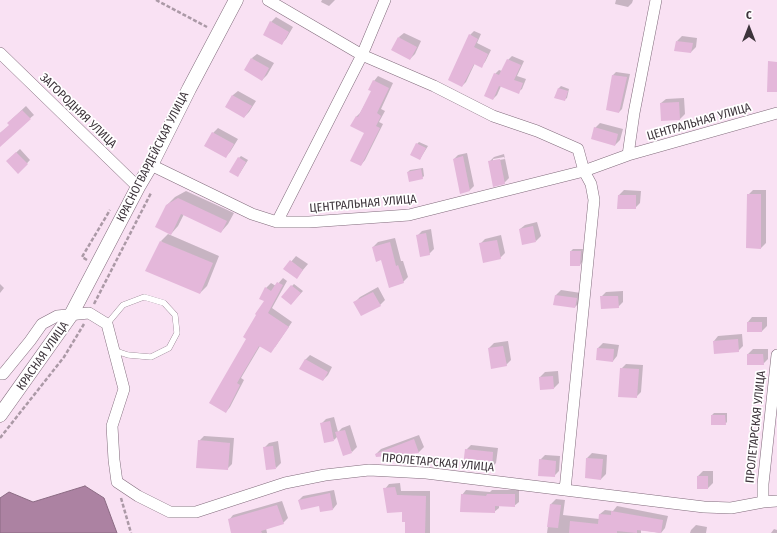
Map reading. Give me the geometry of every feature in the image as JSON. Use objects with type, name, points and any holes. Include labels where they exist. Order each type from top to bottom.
[{"type":"street","name":"КРАСНОГВАРДЕЙСКАЯ УЛИЦА","points":[[71,315],[151,165],[236,0]]},
{"type":"street","points":[[268,0],[362,55],[434,86],[494,116],[537,131],[578,149],[584,171],[592,184],[594,200],[565,490]]},
{"type":"street","points":[[277,222],[362,55],[385,0]]},
{"type":"street","name":"ЦЕНТРАЛЬНАЯ УЛИЦА","points":[[628,155],[634,112],[656,0]]},
{"type":"street","name":"ЗАГОРОДНЯЯ УЛИЦА","points":[[0,53],[138,187]]},
{"type":"street","name":"ЦЕНТРАЛЬНАЯ УЛИЦА","points":[[151,165],[252,214],[277,222],[309,222],[409,215],[584,171],[628,155],[777,113]]},
{"type":"street","points":[[0,374],[3,374],[8,369],[42,324],[57,316],[89,313],[107,324],[124,389],[112,426],[117,482]]},
{"type":"street","name":"КРАСНАЯ УЛИЦА","points":[[0,415],[71,315]]},
{"type":"street","name":"ПРОЛЕТАРСКАЯ УЛИЦА","points":[[763,502],[764,477],[777,354]]},
{"type":"street","name":"ПРОЛЕТАРСКАЯ УЛИЦА","points":[[117,482],[138,496],[170,512],[196,512],[286,483],[325,475],[369,470],[426,473],[704,507],[731,508],[777,501]]},
{"type":"lane","points":[[107,324],[123,305],[144,297],[164,302],[175,315],[177,333],[169,348],[151,357],[128,355],[113,350]]},
{"type":"path","points":[[156,0],[207,27]]},
{"type":"path","points":[[0,438],[64,357],[89,313]]},
{"type":"path","points":[[117,482],[131,533]]},
{"type":"shaded area","points":[[85,486],[104,498],[117,533],[0,533],[0,498],[9,492],[33,502]]},
{"type":"building","points":[[270,21],[289,32],[282,45],[263,35]]},
{"type":"building","points":[[469,34],[478,39],[474,47],[488,54],[482,68],[474,64],[462,87],[448,80]]},
{"type":"building","points":[[398,37],[417,47],[410,60],[391,50]]},
{"type":"building","points":[[676,41],[693,43],[691,53],[674,51]]},
{"type":"building","points":[[251,58],[269,68],[262,81],[244,70]]},
{"type":"building","points":[[507,59],[521,65],[514,80],[523,83],[519,94],[499,86],[493,100],[484,96],[494,73],[499,75]]},
{"type":"building","points":[[768,61],[777,62],[777,92],[767,92]]},
{"type":"building","points":[[612,75],[627,77],[619,113],[606,110]]},
{"type":"building","points":[[373,80],[389,88],[377,113],[381,116],[376,126],[380,128],[361,166],[350,161],[364,133],[350,126],[356,116],[358,117],[371,91],[368,90]]},
{"type":"building","points":[[558,88],[568,91],[565,101],[554,98]]},
{"type":"building","points":[[232,95],[252,106],[244,118],[225,107]]},
{"type":"building","points":[[679,102],[680,120],[661,121],[660,103]]},
{"type":"building","points":[[22,110],[31,119],[0,147],[0,133],[9,125],[7,123]]},
{"type":"building","points":[[594,127],[618,134],[615,146],[591,139]]},
{"type":"building","points":[[212,132],[234,144],[226,158],[204,146]]},
{"type":"building","points":[[416,143],[426,148],[420,160],[410,155]]},
{"type":"building","points":[[16,152],[28,164],[18,174],[6,161]]},
{"type":"building","points":[[463,156],[470,191],[460,194],[453,159]]},
{"type":"building","points":[[238,157],[246,162],[238,177],[229,172]]},
{"type":"building","points":[[500,159],[505,184],[493,187],[488,161]]},
{"type":"building","points":[[421,169],[423,179],[409,182],[407,172]]},
{"type":"building","points":[[747,194],[761,194],[761,249],[746,248]]},
{"type":"building","points":[[618,195],[636,195],[636,209],[617,209]]},
{"type":"building","points":[[178,198],[227,221],[221,233],[181,214],[171,235],[155,227],[166,205]]},
{"type":"building","points":[[533,226],[536,242],[522,245],[519,229]]},
{"type":"building","points":[[426,233],[430,255],[420,257],[416,235]]},
{"type":"building","points":[[497,240],[501,259],[483,263],[479,243]]},
{"type":"building","points":[[160,241],[213,263],[200,294],[145,271]]},
{"type":"building","points":[[390,242],[396,266],[398,265],[404,283],[389,288],[381,260],[376,262],[372,247]]},
{"type":"building","points":[[570,251],[581,251],[580,266],[570,266]]},
{"type":"building","points":[[290,260],[303,270],[297,279],[283,269]]},
{"type":"building","points":[[277,282],[283,285],[268,313],[289,327],[271,353],[259,346],[237,383],[240,385],[226,413],[209,403],[246,339],[243,337],[256,315],[255,314],[264,301],[259,299],[265,287],[271,291]]},
{"type":"building","points":[[291,285],[301,293],[291,305],[281,297]]},
{"type":"building","points":[[373,292],[381,306],[361,316],[353,302]]},
{"type":"building","points":[[555,295],[577,298],[575,308],[553,305]]},
{"type":"building","points":[[600,296],[618,296],[619,308],[601,309]]},
{"type":"building","points":[[747,322],[762,322],[762,332],[747,332]]},
{"type":"building","points":[[738,339],[739,352],[714,354],[713,341]]},
{"type":"building","points":[[503,346],[507,366],[491,369],[488,348]]},
{"type":"building","points":[[597,348],[614,349],[613,362],[596,360]]},
{"type":"building","points":[[747,354],[763,354],[764,365],[747,365]]},
{"type":"building","points":[[305,359],[328,372],[323,381],[299,369]]},
{"type":"building","points":[[620,368],[639,369],[637,398],[618,397]]},
{"type":"building","points":[[553,376],[554,389],[540,390],[539,377]]},
{"type":"building","points":[[711,415],[725,415],[726,425],[711,425]]},
{"type":"building","points":[[330,421],[334,441],[324,443],[320,423]]},
{"type":"building","points":[[345,430],[352,453],[343,456],[335,432]]},
{"type":"building","points":[[414,439],[419,453],[376,457],[375,454]]},
{"type":"building","points":[[198,440],[230,443],[228,470],[196,468]]},
{"type":"building","points":[[273,446],[276,469],[266,470],[263,447]]},
{"type":"building","points":[[465,449],[493,452],[492,469],[463,466]]},
{"type":"building","points":[[586,458],[603,459],[601,480],[585,478]]},
{"type":"building","points":[[539,459],[556,461],[555,477],[538,476]]},
{"type":"building","points":[[697,476],[708,476],[708,489],[697,489]]},
{"type":"building","points":[[395,487],[397,495],[426,496],[425,533],[405,533],[405,522],[402,522],[402,512],[387,513],[383,488]]},
{"type":"building","points":[[330,493],[333,510],[320,512],[319,506],[301,510],[298,500]]},
{"type":"building","points":[[461,494],[486,496],[487,494],[515,494],[515,507],[495,506],[495,513],[460,512]]},
{"type":"building","points":[[550,504],[561,505],[558,528],[547,527]]},
{"type":"building","points":[[277,505],[284,524],[261,531],[262,533],[231,533],[228,519]]},
{"type":"building","points":[[611,511],[663,520],[661,533],[637,530],[637,533],[617,531],[617,533],[569,533],[570,521],[598,524],[599,514],[611,515]]}]
